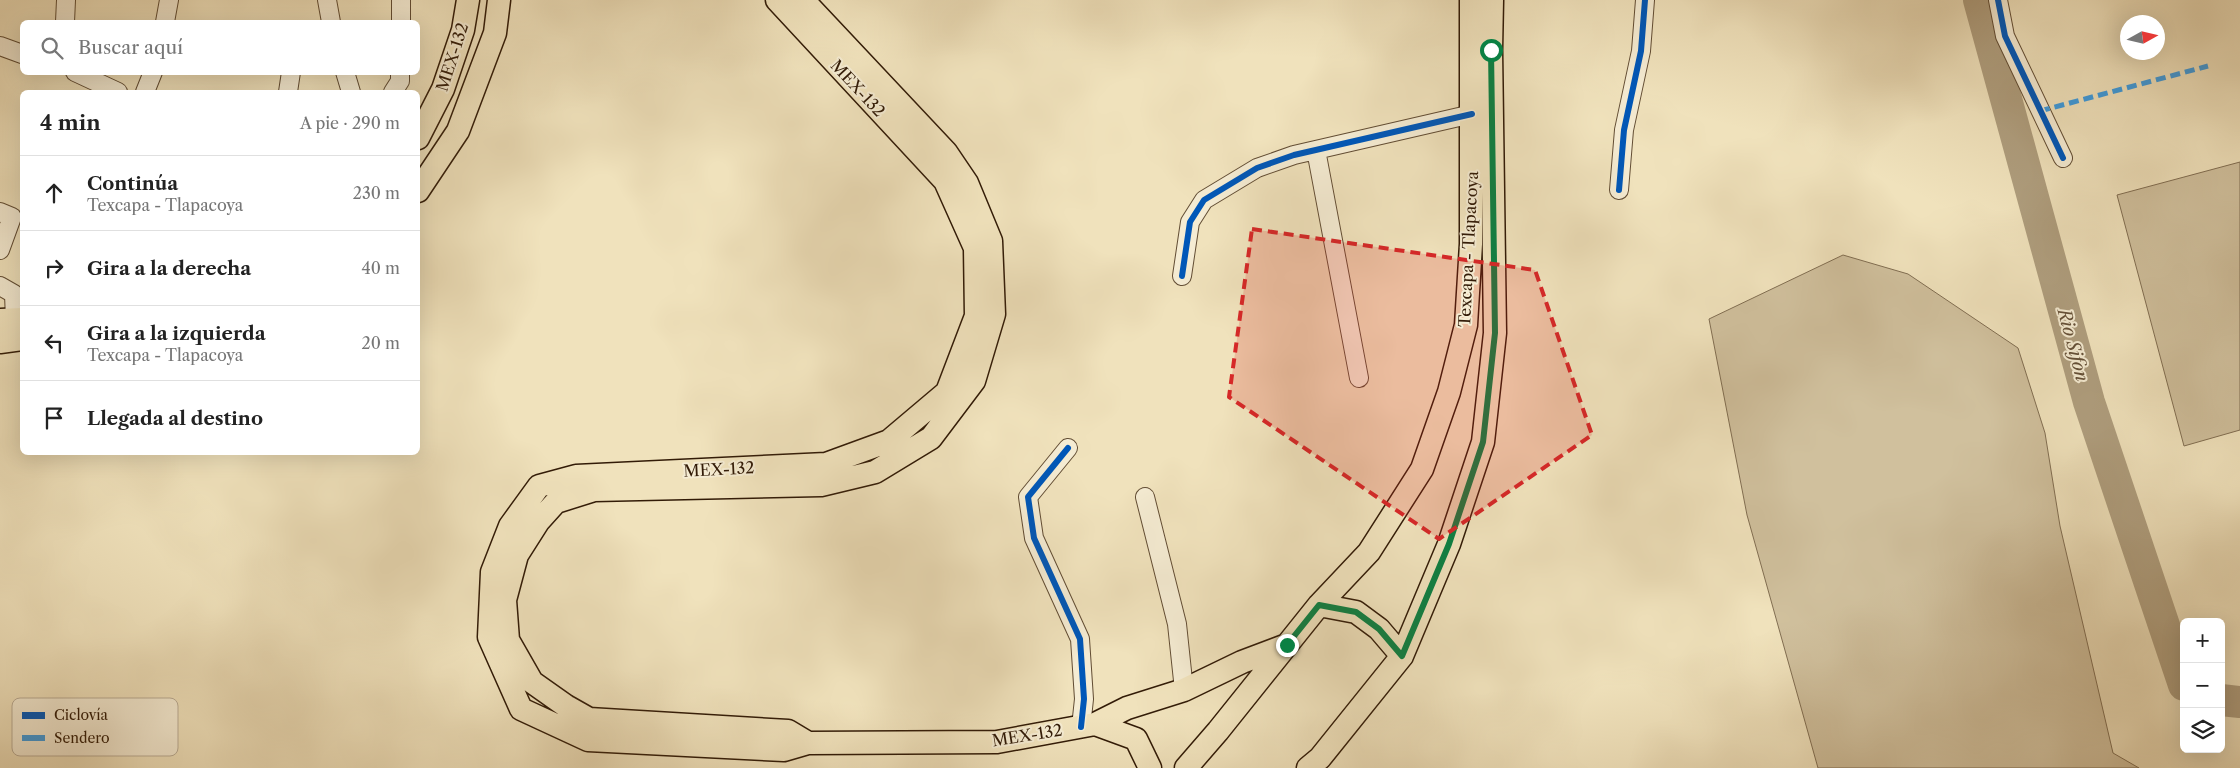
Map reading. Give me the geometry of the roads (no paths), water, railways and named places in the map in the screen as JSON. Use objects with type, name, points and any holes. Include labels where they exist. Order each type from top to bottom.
[{"type":"main road","name":"MEX-132","points":[[420,134],[444,89],[463,30],[468,0]]},
{"type":"main road","name":"MEX-132","points":[[420,188],[458,131],[495,34],[499,0]]},
{"type":"main road","name":"MEX-132","points":[[777,0],[945,181],[975,248],[976,316],[947,392],[889,441],[826,464],[576,476],[539,486],[510,526],[492,572],[489,637],[521,710],[588,740],[784,750],[808,743],[998,742],[1088,725]]},
{"type":"main road","name":"MEX-132","points":[[804,0],[946,152],[967,183],[991,241],[994,314],[974,382],[931,438],[875,472],[820,484],[594,490],[556,502],[538,522],[517,555],[506,600],[508,640],[532,682],[589,719],[788,731],[808,743]]},
{"type":"main road","name":"Texcapa - Tlapacoya","points":[[1186,768],[1319,605],[1370,552],[1422,469],[1449,392],[1466,325],[1471,244],[1471,0]]},
{"type":"main road","name":"Texcapa - Tlapacoya","points":[[1308,768],[1320,758],[1402,656],[1449,544],[1483,442],[1495,333],[1492,0]]},
{"type":"main road","points":[[0,342],[15,324]]},
{"type":"main road","points":[[1319,605],[1356,612],[1379,629],[1402,656]]},
{"type":"main road","points":[[1088,725],[1127,708],[1184,690],[1242,662],[1287,645]]},
{"type":"main road","points":[[1088,725],[1136,739],[1150,768]]},
{"type":"street","points":[[65,20],[66,0]]},
{"type":"street","points":[[165,20],[169,0]]},
{"type":"street","points":[[327,0],[330,20]]},
{"type":"street","points":[[401,20],[402,0]]},
{"type":"street","points":[[1619,190],[1624,130],[1641,51],[1645,0]]},
{"type":"street","points":[[1998,0],[2005,36],[2063,158]]},
{"type":"street","points":[[0,46],[20,53]]},
{"type":"street","points":[[81,75],[114,90]]},
{"type":"street","points":[[146,90],[152,75]]},
{"type":"street","points":[[288,90],[291,75]]},
{"type":"street","points":[[346,75],[350,90]]},
{"type":"street","points":[[394,90],[400,80],[400,75]]},
{"type":"street","points":[[1182,276],[1190,222],[1204,200],[1257,168],[1294,155],[1472,114]]},
{"type":"street","points":[[1316,150],[1359,378]]},
{"type":"street","points":[[0,212],[12,216],[0,250]]},
{"type":"street","points":[[0,286],[14,294],[15,324]]},
{"type":"street","points":[[1068,448],[1028,497],[1034,538],[1080,639],[1084,699],[1088,725]]},
{"type":"street","points":[[1145,497],[1177,624],[1184,690]]},
{"type":"waterway","name":"Rio Sifon","points":[[1979,0],[2089,402],[2180,673]]},
{"type":"waterway","name":"Rio Sifon","points":[[2225,700],[2240,702]]}]
